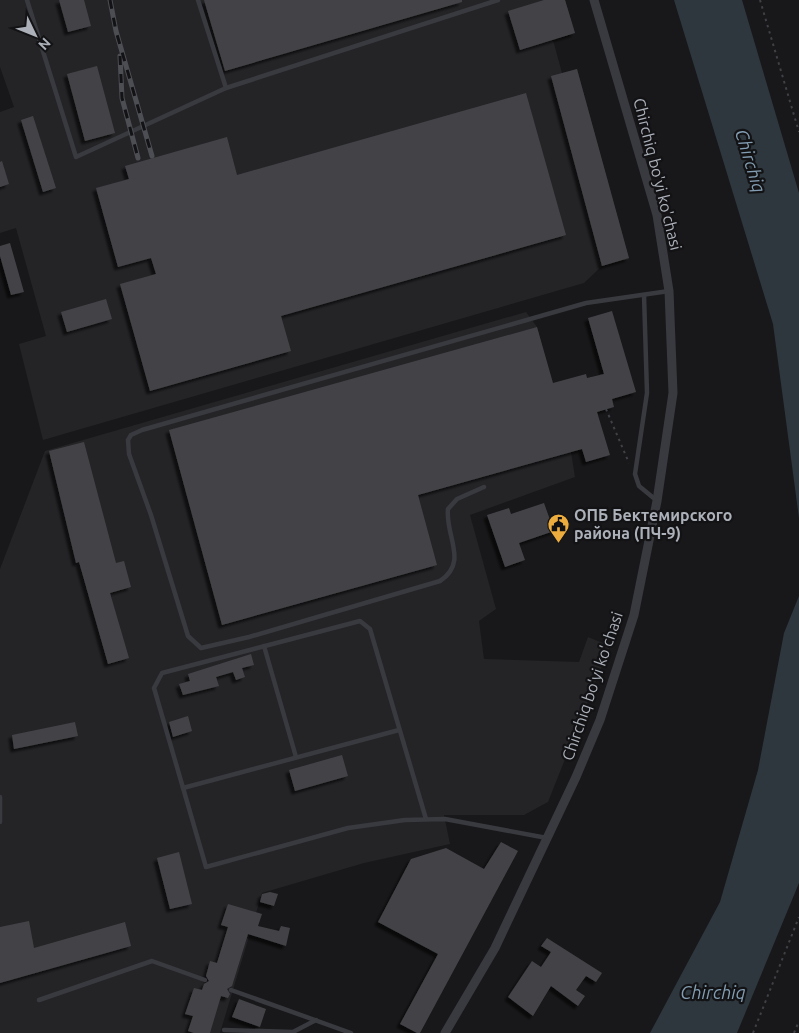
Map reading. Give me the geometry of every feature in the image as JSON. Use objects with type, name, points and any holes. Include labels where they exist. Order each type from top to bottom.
[{"type":"street","name":"Chirchiq bo'yi ko'chasi","points":[[445,1033],[495,948],[548,838],[590,744],[618,668],[634,615],[657,501],[673,392],[669,291],[656,215],[594,0]]},
{"type":"lane","points":[[27,0],[76,157],[226,88],[498,0]]},
{"type":"lane","points":[[198,0],[226,88]]},
{"type":"lane","points":[[484,487],[457,499],[448,509],[448,528],[456,559],[449,575],[440,581],[249,637],[201,648],[188,636],[152,515],[129,454],[128,440],[131,435],[142,430],[577,305],[669,291]]},
{"type":"lane","points":[[644,295],[647,393],[635,474],[639,486],[657,501]]},
{"type":"lane","points":[[426,820],[398,730],[370,629],[360,621],[162,673],[154,688],[206,867],[348,828],[405,820],[426,820],[445,819],[548,838]]},
{"type":"lane","points":[[264,646],[296,757]]},
{"type":"lane","points":[[183,788],[398,730]]},
{"type":"lane","points":[[0,797],[0,822]]},
{"type":"lane","points":[[39,1000],[152,961],[205,980]]},
{"type":"lane","points":[[231,990],[351,1033]]},
{"type":"lane","points":[[224,1030],[293,1032],[316,1020]]},
{"type":"path","points":[[760,0],[799,132]]},
{"type":"path","points":[[606,409],[624,455],[635,474]]},
{"type":"path","points":[[753,1033],[799,917]]},
{"type":"path","points":[[794,1033],[799,1021]]},
{"type":"shaded area","points":[[0,0],[565,0],[575,33],[553,40],[562,73],[577,69],[629,259],[602,266],[584,283],[43,440],[19,344],[46,336],[16,228],[0,233],[0,112],[14,107],[0,67]]},
{"type":"shaded area","points":[[526,312],[537,327],[571,452],[575,477],[470,515],[496,609],[479,621],[484,659],[579,662],[588,637],[610,646],[548,802],[524,815],[444,815],[450,844],[364,863],[262,893],[220,1033],[0,1033],[0,569],[45,451]]},
{"type":"water","name":"Chirchiq","points":[[674,0],[742,0],[799,193],[799,518],[773,324]]},
{"type":"water","name":"Chirchiq","points":[[799,596],[799,883],[737,1033],[650,1033],[720,902],[758,770],[784,633]]},
{"type":"building","points":[[59,0],[84,0],[91,26],[68,32]]},
{"type":"building","points":[[204,0],[462,0],[462,2],[225,71]]},
{"type":"building","points":[[544,0],[565,0],[575,33],[520,50],[508,11]]},
{"type":"building","points":[[97,66],[115,133],[85,141],[67,74]]},
{"type":"building","points":[[577,69],[629,258],[602,266],[551,76]]},
{"type":"building","points":[[526,93],[566,235],[281,316],[291,351],[150,391],[120,284],[156,274],[151,258],[118,267],[96,188],[129,179],[125,166],[227,137],[237,175]]},
{"type":"building","points":[[33,116],[56,188],[43,192],[21,120]]},
{"type":"building","points":[[2,161],[9,184],[0,187],[0,162]]},
{"type":"building","points":[[10,243],[24,292],[11,295],[0,256],[0,246]]},
{"type":"building","points":[[106,299],[112,319],[67,332],[61,312]]},
{"type":"building","points":[[612,311],[636,392],[612,399],[614,407],[597,412],[610,455],[586,462],[582,449],[418,495],[437,565],[222,625],[169,430],[537,327],[553,383],[586,374],[587,378],[604,374],[588,318]]},
{"type":"building","points":[[84,442],[116,563],[124,561],[131,587],[110,593],[129,658],[108,664],[79,562],[76,563],[49,451]]},
{"type":"building","points":[[544,503],[554,531],[519,543],[525,560],[505,567],[487,515],[509,508],[511,514]]},
{"type":"building","points":[[251,654],[254,665],[242,668],[245,677],[236,680],[233,672],[216,677],[219,686],[183,695],[179,684],[190,681],[188,674]]},
{"type":"building","points":[[188,716],[192,731],[173,737],[169,722]]},
{"type":"building","points":[[75,722],[78,736],[14,749],[12,735]]},
{"type":"building","points":[[342,755],[348,776],[295,791],[289,770]]},
{"type":"building","points":[[501,842],[518,851],[420,1033],[417,1033],[400,1024],[438,954],[378,922],[411,859],[446,848],[484,869]]},
{"type":"building","points":[[179,852],[192,904],[170,909],[157,858]]},
{"type":"building","points":[[270,892],[278,894],[274,906],[260,902],[262,894]]},
{"type":"building","points":[[228,904],[262,914],[258,926],[279,931],[281,926],[290,928],[286,946],[248,934],[232,986],[227,989],[230,994],[228,998],[221,996],[210,1033],[194,1033],[188,1031],[193,1016],[185,1014],[194,988],[202,990],[204,984],[209,981],[206,976],[210,961],[217,963],[228,927],[221,925]]},
{"type":"building","points":[[29,921],[34,948],[125,922],[131,946],[0,983],[0,927]]},
{"type":"building","points":[[547,938],[602,973],[596,982],[586,976],[576,990],[585,996],[578,1006],[551,986],[533,1016],[508,997],[532,961],[541,967],[551,952],[541,946]]},
{"type":"building","points":[[239,999],[266,1009],[260,1027],[232,1017]]},
{"type":"railway","points":[[110,0],[116,31],[152,156]]},
{"type":"railway","points":[[120,56],[122,98],[138,158]]},
{"type":"place","name":"ОПБ Бектемирского района (ПЧ-9)","points":[[558,543]]}]
